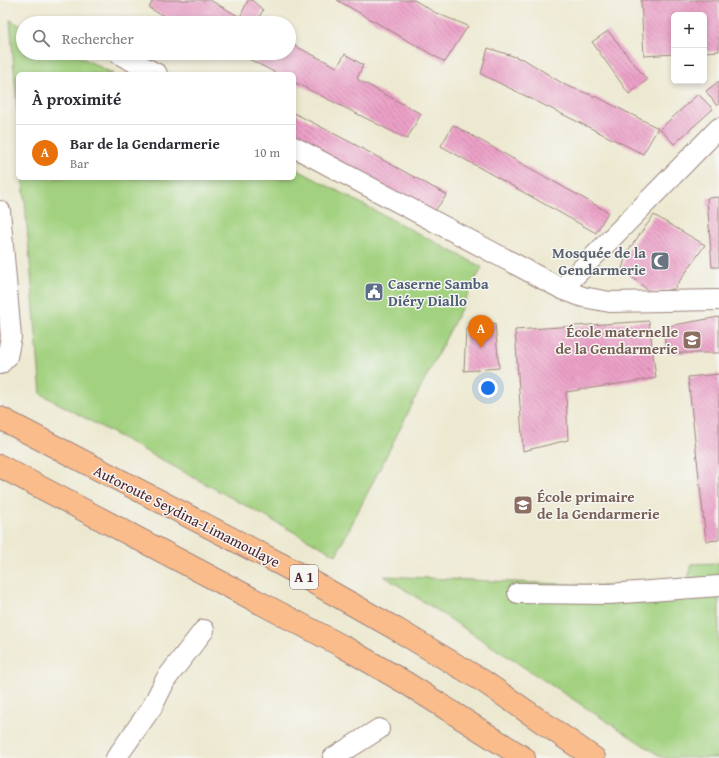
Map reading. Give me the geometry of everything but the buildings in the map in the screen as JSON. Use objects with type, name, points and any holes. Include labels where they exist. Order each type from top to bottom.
[{"type":"highway","name":"Autoroute Seydina-Limamoulaye","points":[[0,418],[267,557],[389,626],[483,681],[594,758]]},
{"type":"highway","points":[[0,466],[344,647],[406,683],[524,758]]},
{"type":"street","points":[[130,60],[153,72]]},
{"type":"street","points":[[562,289],[719,128]]},
{"type":"street","points":[[296,148],[562,289],[583,297],[610,302],[719,300]]},
{"type":"street","points":[[0,213],[10,337],[7,357],[0,364]]},
{"type":"street","points":[[518,593],[609,594],[719,586]]},
{"type":"street","points":[[116,758],[152,707],[166,679],[204,630]]},
{"type":"street","points":[[333,758],[379,729]]},
{"type":"green space","points":[[10,20],[16,23],[16,60],[87,60],[110,72],[16,72],[16,94]]},
{"type":"green space","points":[[296,169],[482,267],[336,555],[41,394],[23,180],[296,180]]},
{"type":"green space","points":[[719,563],[719,758],[663,758],[384,576],[686,590],[691,564]]},
{"type":"place","name":"Mosquée de la Gendarmerie","points":[[660,261]]},
{"type":"place","name":"Caserne Samba Diéry Diallo","points":[[374,292]]},
{"type":"place","name":"École maternelle de la Gendarmerie","points":[[692,340]]},
{"type":"place","name":"Bar de la Gendarmerie","points":[[481,348]]},
{"type":"place","name":"École primaire de la Gendarmerie","points":[[523,505]]}]
